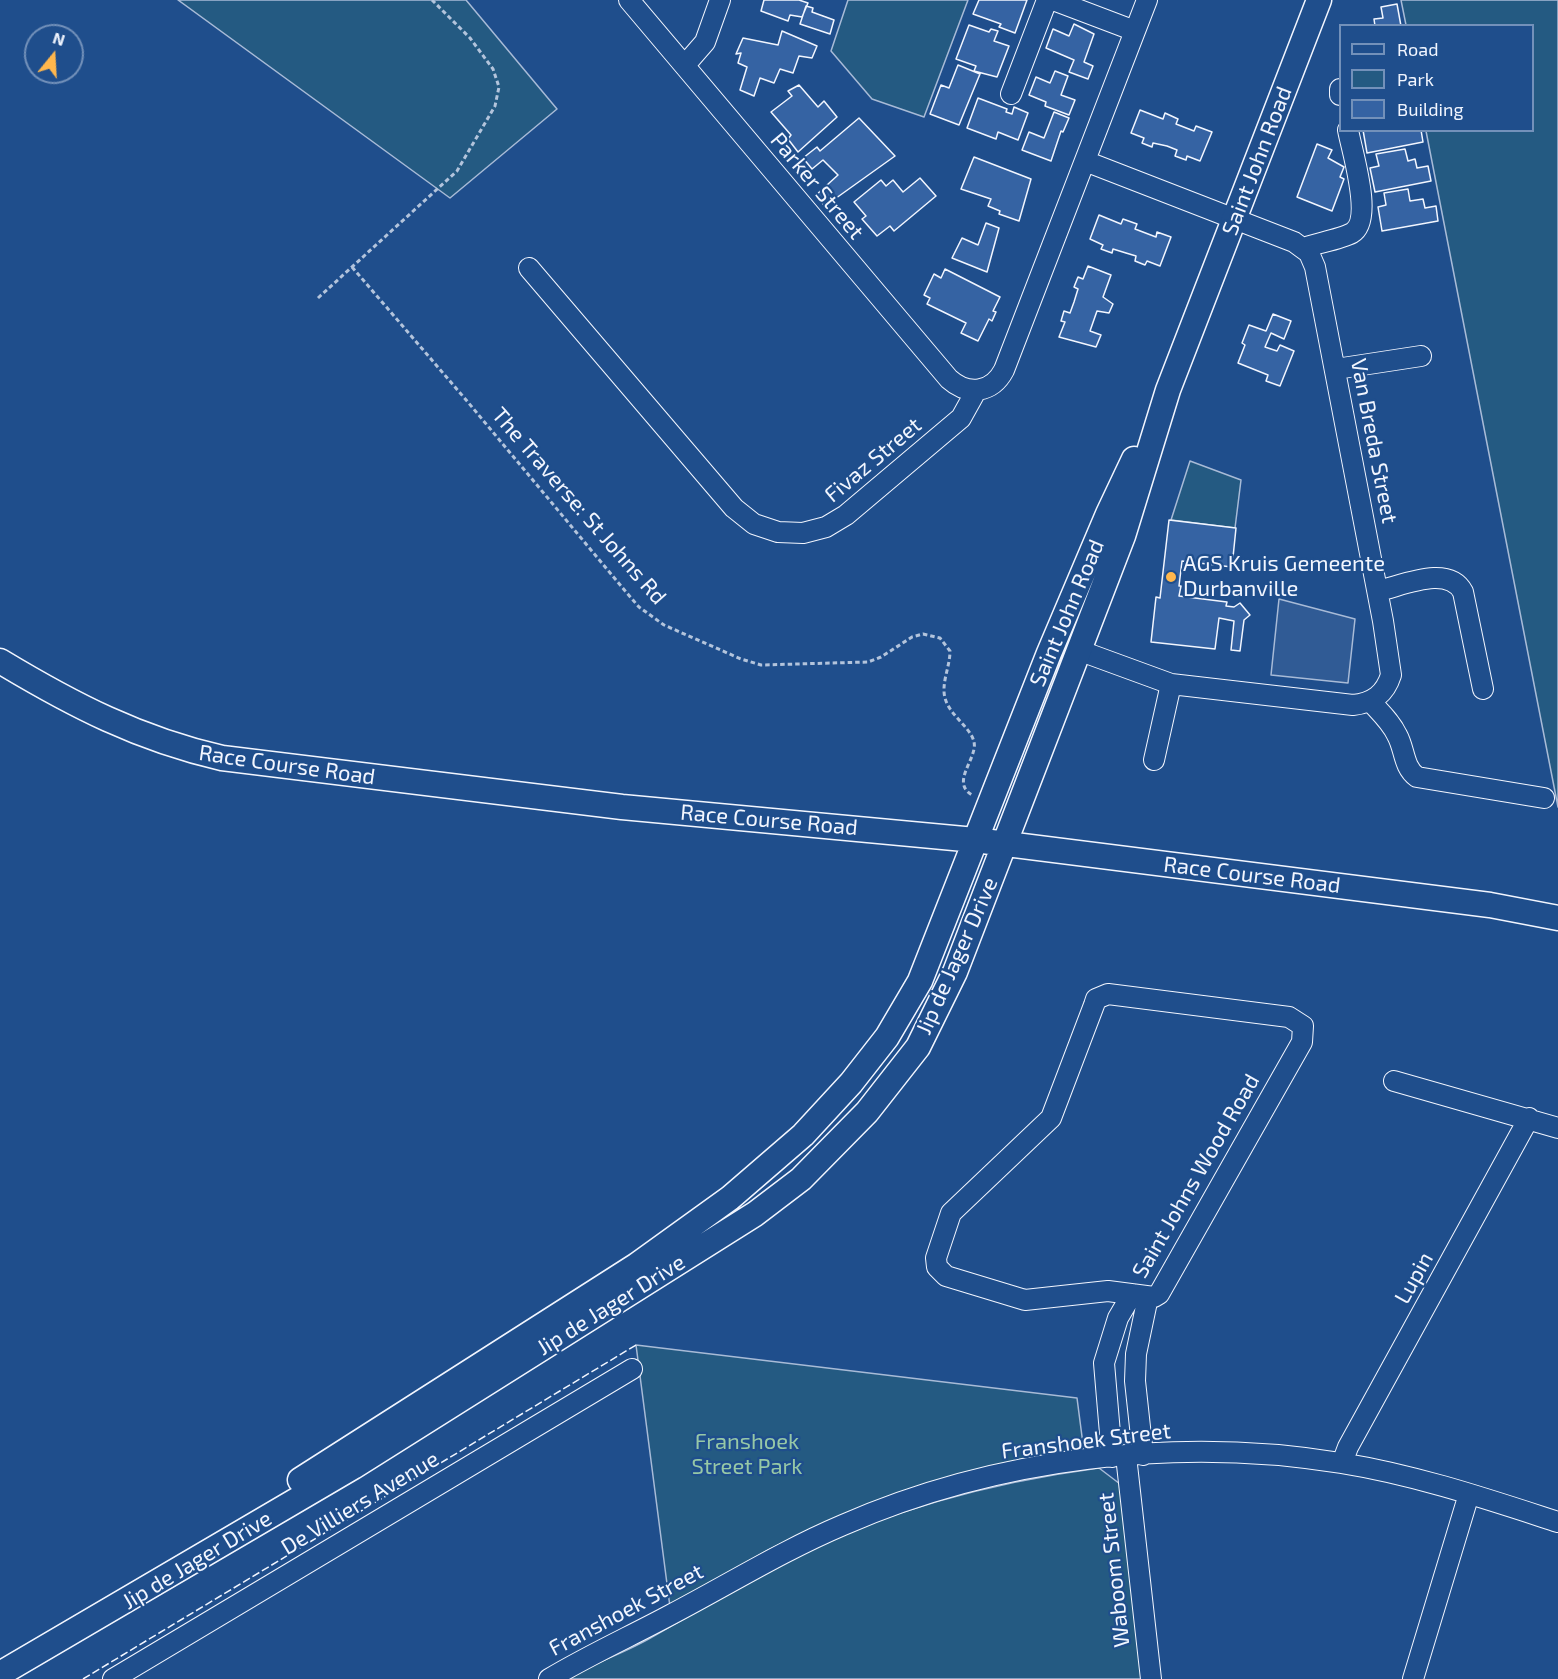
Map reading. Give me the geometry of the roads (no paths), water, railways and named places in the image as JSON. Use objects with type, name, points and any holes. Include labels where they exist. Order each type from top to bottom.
[{"type":"main road","name":"Saint John Road","points":[[1004,843],[1123,536],[1168,390],[1319,0]]},
{"type":"main road","name":"Saint John Road","points":[[975,840],[1108,514],[1168,390]]},
{"type":"main road","name":"Race Course Road","points":[[0,661],[75,705],[120,726],[177,748],[222,758],[622,807],[1004,843],[1490,905],[1558,918]]},
{"type":"main road","name":"Jip de Jager Drive","points":[[75,1629],[147,1579],[637,1265],[766,1169],[844,1091],[887,1038],[920,981],[960,884],[975,840]]},
{"type":"main road","name":"Jip de Jager Drive","points":[[0,1674],[353,1467],[746,1220],[801,1179],[867,1112],[918,1047],[960,962],[1004,843]]},
{"type":"street","name":"Parker Street","points":[[629,0],[949,380],[961,388],[976,391]]},
{"type":"street","points":[[685,65],[705,42],[720,0]]},
{"type":"street","points":[[1011,94],[1047,0]]},
{"type":"street","points":[[1053,0],[1135,32]]},
{"type":"street","name":"Fivaz Street","points":[[529,268],[734,508],[754,524],[778,532],[814,531],[836,522],[961,418],[976,391],[993,384],[1004,370],[1147,0]]},
{"type":"street","points":[[1085,161],[1304,248],[1351,233],[1362,222],[1363,208],[1348,132]]},
{"type":"street","name":"Van Breda Street","points":[[1304,248],[1315,267],[1336,369],[1378,591],[1391,675],[1381,694],[1370,701]]},
{"type":"street","points":[[1336,369],[1421,356]]},
{"type":"street","points":[[1378,591],[1440,577],[1455,581],[1463,592],[1483,689]]},
{"type":"street","points":[[1078,650],[1171,684],[1353,705],[1370,701],[1391,723],[1399,738],[1408,769],[1417,777],[1544,798]]},
{"type":"street","points":[[1154,760],[1171,684]]},
{"type":"street","name":"Saint Johns Wood Road","points":[[1114,994],[1289,1017],[1297,1020],[1303,1026],[1302,1042],[1163,1289],[1154,1297],[1140,1295],[1108,1291],[1025,1300],[951,1279],[942,1274],[936,1263],[947,1219],[957,1204],[1051,1118],[1094,1005],[1101,996],[1114,994]]},
{"type":"street","points":[[1394,1081],[1558,1128]]},
{"type":"street","name":"Lupin","points":[[1342,1463],[1348,1447],[1529,1118]]},
{"type":"street","points":[[1127,1456],[1104,1363],[1118,1318],[1140,1295]]},
{"type":"street","points":[[1127,1456],[1135,1381],[1140,1295]]},
{"type":"street","name":"De Villiers Avenue","points":[[113,1679],[632,1369]]},
{"type":"street","name":"Franshoek Street","points":[[549,1679],[761,1564],[846,1523],[972,1481],[1054,1465],[1127,1456],[1232,1452],[1342,1463],[1396,1473],[1558,1522]]},
{"type":"street","name":"Waboom Street","points":[[1127,1456],[1151,1679]]},
{"type":"street","points":[[1413,1679],[1469,1494]]},
{"type":"place","name":"AGS Kruis Gemeente Durbanville","points":[[1171,577]]},
{"type":"park label","name":"Franshoek Street Park","points":[[747,1454]]}]
